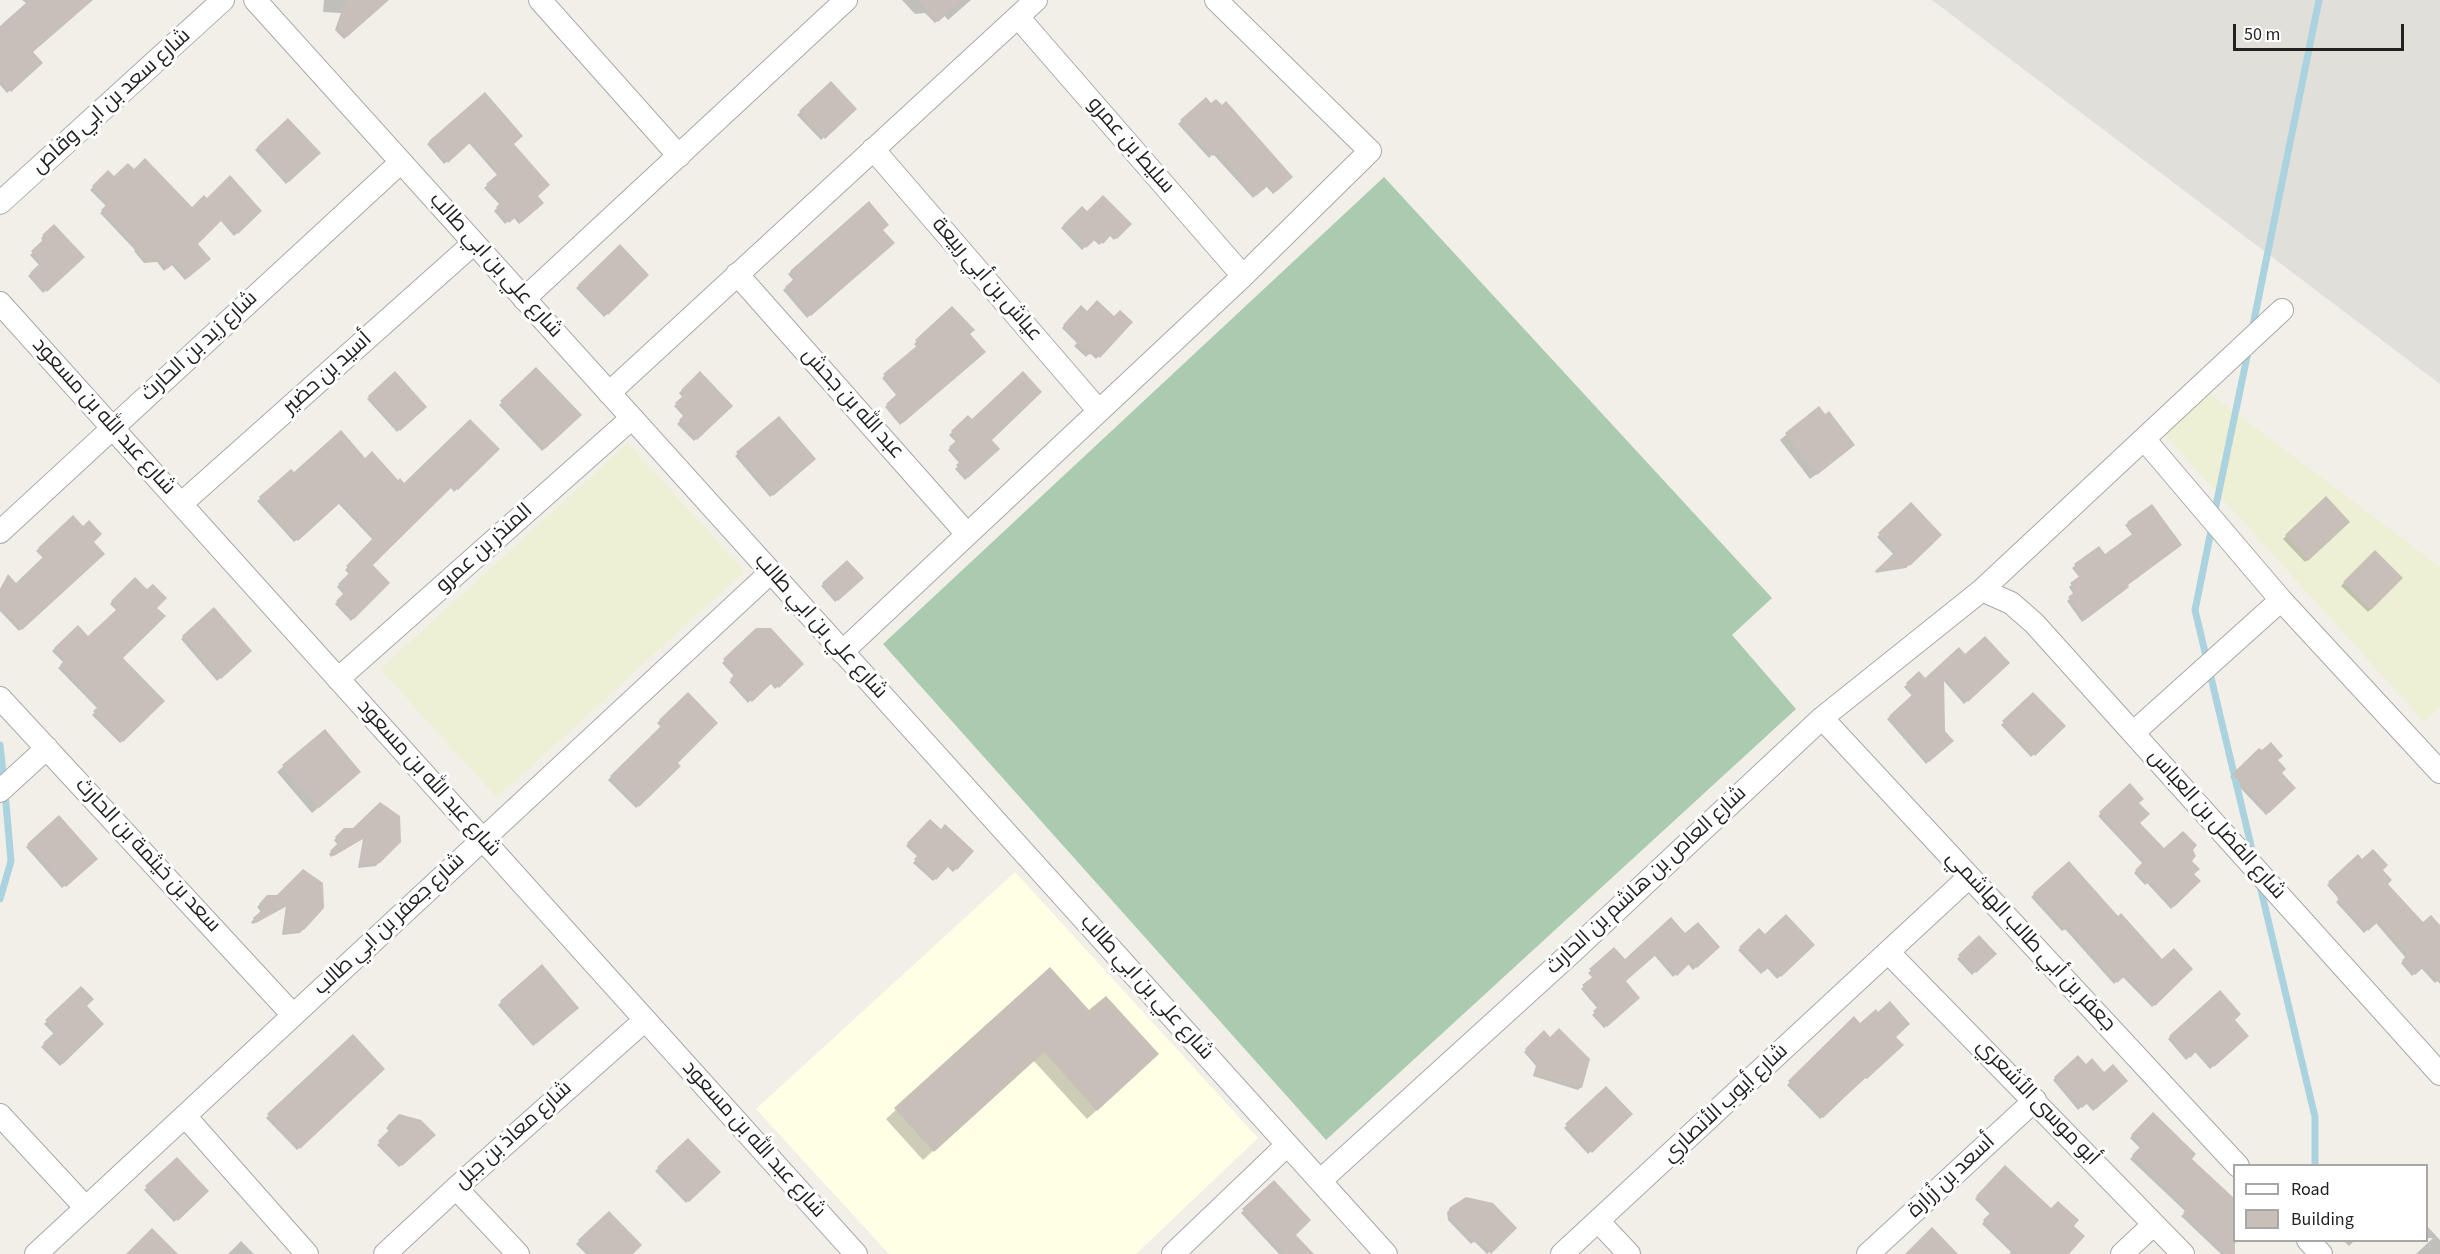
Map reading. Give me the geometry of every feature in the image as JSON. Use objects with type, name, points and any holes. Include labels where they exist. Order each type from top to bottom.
[{"type":"street","name":"شارع سعد بن ابي وقاص","points":[[0,203],[223,0]]},
{"type":"street","points":[[540,0],[679,156]]},
{"type":"street","points":[[524,299],[846,0]]},
{"type":"street","points":[[609,393],[1036,0]]},
{"type":"street","points":[[842,652],[1243,276],[1370,150],[1216,0]]},
{"type":"street","name":"شارع علي بن ابي طالب","points":[[261,2],[524,299],[1386,1254]]},
{"type":"street","name":"سليط بن عمرو","points":[[1018,16],[1243,276]]},
{"type":"street","name":"عياش بن أبي ربيعة","points":[[873,149],[1099,411]]},
{"type":"street","name":"شارع زيد بن الحارث","points":[[0,532],[401,162]]},
{"type":"street","name":"أسيد بن حضير","points":[[181,504],[474,243]]},
{"type":"street","name":"عبد الله بن جحش","points":[[737,274],[967,534]]},
{"type":"street","name":"شارع عبد الله بن مسعود","points":[[0,303],[856,1254]]},
{"type":"street","name":"شارع العاص بن هاشم بن الحارث","points":[[1320,1181],[1572,952],[1822,718],[1982,590],[2282,310]]},
{"type":"street","name":"المنذر بن عمرو","points":[[338,679],[632,418]]},
{"type":"street","points":[[2144,439],[2281,600],[2440,772]]},
{"type":"street","name":"شارع جعفر بن ابي طالب","points":[[36,1254],[771,572]]},
{"type":"street","name":"شارع الفضل بن العباس","points":[[1982,590],[2011,603],[2034,623],[2436,1060]]},
{"type":"street","points":[[2133,733],[2281,600]]},
{"type":"street","name":"سعد بن خيثمة بن الحارث","points":[[0,698],[293,1015]]},
{"type":"street","name":"جعفر بن أبي طالب الهاشمي","points":[[1822,718],[2236,1164]]},
{"type":"street","points":[[0,791],[47,748]]},
{"type":"street","name":"شارع أيوب الأنصاري","points":[[1562,1254],[1970,877]]},
{"type":"street","name":"أبو موسى الأشعري","points":[[1889,953],[2183,1254]]},
{"type":"street","name":"شارع معاذ بن جبل","points":[[385,1254],[645,1020]]},
{"type":"street","name":"أسعد بن زُرارة","points":[[1868,1254],[2035,1101]]},
{"type":"street","points":[[0,1115],[86,1208]]},
{"type":"street","points":[[185,1116],[307,1254]]},
{"type":"street","points":[[1173,1254],[1287,1144]]},
{"type":"street","points":[[456,1188],[518,1254]]},
{"type":"street","points":[[1598,1221],[1629,1254]]},
{"type":"street","points":[[2122,1254],[2153,1225]]},
{"type":"street","points":[[2310,1242],[2321,1254]]},
{"type":"shaded area","points":[[1932,0],[2440,0],[2440,384]]},
{"type":"shaded area","points":[[1384,177],[1772,598],[1732,635],[1796,709],[1326,1140],[883,644]]},
{"type":"shaded area","points":[[2207,391],[2440,567],[2440,707],[2424,722],[2164,434]]},
{"type":"shaded area","points":[[628,443],[745,571],[497,798],[380,669]]},
{"type":"shaded area","points":[[1015,872],[1258,1138],[1136,1254],[889,1254],[756,1109]]},
{"type":"building","points":[[32,0],[93,0],[33,52],[43,63],[11,92],[0,80],[0,28]]},
{"type":"building","points":[[347,0],[389,0],[347,37],[337,26]]},
{"type":"building","points":[[918,0],[963,0],[938,22]]},
{"type":"building","points":[[831,81],[857,109],[825,139],[799,111]]},
{"type":"building","points":[[485,92],[523,136],[514,144],[550,185],[538,196],[544,203],[522,222],[517,216],[509,223],[496,207],[501,202],[486,184],[499,173],[472,141],[448,163],[429,141]]},
{"type":"building","points":[[1206,97],[1211,103],[1216,99],[1222,105],[1226,101],[1293,177],[1276,192],[1269,185],[1256,196],[1217,153],[1213,156],[1180,120]]},
{"type":"building","points":[[288,118],[321,153],[289,182],[257,147]]},
{"type":"building","points":[[145,158],[192,207],[204,195],[207,198],[230,175],[262,211],[238,234],[223,219],[198,244],[211,259],[188,278],[175,263],[167,269],[160,260],[147,262],[135,248],[137,247],[101,210],[108,203],[92,186],[108,170],[114,176],[128,163],[134,169]]},
{"type":"building","points":[[1103,195],[1132,224],[1117,239],[1112,234],[1103,244],[1097,238],[1086,248],[1063,225],[1082,206],[1087,211]]},
{"type":"building","points":[[869,201],[889,225],[883,230],[895,243],[811,316],[785,287],[796,277],[790,271]]},
{"type":"building","points":[[54,224],[85,257],[47,292],[30,273],[41,262],[31,251],[45,238],[42,235]]},
{"type":"building","points":[[620,244],[649,275],[608,315],[578,285]]},
{"type":"building","points":[[1097,300],[1114,316],[1120,310],[1133,322],[1100,358],[1093,351],[1090,355],[1076,342],[1079,339],[1063,325],[1081,305],[1087,311]]},
{"type":"building","points":[[952,306],[975,330],[970,334],[986,352],[903,423],[886,404],[899,392],[883,374],[919,344],[915,340]]},
{"type":"building","points":[[536,367],[582,415],[545,449],[500,401]]},
{"type":"building","points":[[395,371],[427,407],[400,431],[368,396]]},
{"type":"building","points":[[700,371],[733,406],[697,440],[679,420],[685,414],[675,403],[685,394],[681,390]]},
{"type":"building","points":[[1023,371],[1042,392],[992,440],[1000,449],[968,478],[956,465],[962,460],[949,447],[958,439],[951,431],[968,415],[972,419]]},
{"type":"building","points":[[1819,406],[1825,414],[1829,411],[1855,445],[1817,475],[1785,433]]},
{"type":"building","points":[[779,416],[816,459],[773,496],[736,452]]},
{"type":"building","points":[[470,419],[500,449],[458,490],[453,486],[373,565],[390,583],[354,619],[336,601],[346,591],[338,584],[351,571],[346,566],[375,536],[341,502],[298,541],[259,497],[291,469],[294,472],[341,430],[365,458],[372,451],[398,480],[400,478],[404,483]]},
{"type":"building","points":[[2326,496],[2350,522],[2308,561],[2285,535]]},
{"type":"building","points":[[1911,502],[1942,535],[1911,565],[1874,572],[1896,551],[1878,533]]},
{"type":"building","points":[[2152,504],[2182,545],[2085,620],[2068,597],[2076,591],[2070,583],[2081,575],[2074,564],[2099,546],[2105,554],[2135,532],[2127,522]]},
{"type":"building","points":[[73,515],[83,526],[89,520],[102,534],[94,542],[105,554],[22,630],[0,606],[0,589],[8,574],[16,583],[45,555],[38,548]]},
{"type":"building","points":[[2375,550],[2403,578],[2371,610],[2343,582]]},
{"type":"building","points":[[847,560],[864,578],[838,601],[822,583]]},
{"type":"building","points":[[135,577],[147,589],[153,584],[167,598],[157,608],[166,616],[123,658],[165,701],[123,742],[93,711],[99,706],[60,665],[65,660],[54,648],[78,625],[88,636],[118,608],[111,601]]},
{"type":"building","points":[[214,607],[252,651],[221,679],[182,636]]},
{"type":"building","points":[[756,628],[771,628],[804,664],[779,688],[773,682],[752,702],[730,679],[736,673],[723,659]]},
{"type":"building","points":[[1985,636],[2010,663],[1968,702],[1944,677],[1945,731],[1954,741],[1929,762],[1889,716],[1914,693],[1906,683],[1919,671],[1925,678],[1959,647],[1965,654]]},
{"type":"building","points":[[688,692],[718,723],[678,763],[681,766],[639,807],[610,776],[663,724],[659,720]]},
{"type":"building","points":[[2033,692],[2066,726],[2035,756],[2002,721]]},
{"type":"building","points":[[325,729],[361,772],[319,808],[282,765]]},
{"type":"building","points":[[2271,742],[2283,756],[2278,760],[2286,769],[2282,773],[2296,788],[2269,813],[2232,774],[2259,748],[2262,750]]},
{"type":"building","points":[[2130,783],[2144,799],[2139,803],[2150,814],[2140,823],[2164,848],[2183,831],[2197,845],[2193,850],[2196,856],[2192,861],[2200,869],[2194,874],[2201,881],[2174,907],[2151,882],[2149,884],[2135,870],[2144,861],[2099,812]]},
{"type":"building","points":[[380,802],[400,816],[401,842],[380,863],[360,866],[364,838],[334,856],[330,851],[339,842],[335,837],[344,828],[353,828]]},
{"type":"building","points":[[59,815],[98,859],[66,887],[27,844]]},
{"type":"building","points":[[930,819],[941,829],[945,824],[974,851],[957,870],[951,864],[936,880],[914,859],[919,854],[907,843]]},
{"type":"building","points":[[2373,849],[2388,865],[2383,870],[2392,880],[2388,884],[2423,922],[2431,915],[2440,925],[2440,984],[2425,966],[2415,975],[2402,960],[2408,955],[2379,921],[2368,931],[2337,898],[2341,895],[2328,882],[2358,854],[2362,859]]},
{"type":"building","points":[[2069,861],[2118,916],[2121,913],[2162,959],[2174,948],[2193,969],[2155,1006],[2126,975],[2117,983],[2069,927],[2065,930],[2033,893]]},
{"type":"building","points":[[303,869],[323,883],[324,908],[304,930],[284,933],[287,906],[256,923],[253,918],[263,909],[259,904],[267,895],[277,895]]},
{"type":"building","points":[[1786,914],[1815,945],[1781,977],[1770,966],[1764,972],[1739,947],[1759,928],[1765,934]]},
{"type":"building","points":[[1671,917],[1685,933],[1698,922],[1720,947],[1697,968],[1691,962],[1677,976],[1657,954],[1626,981],[1640,998],[1607,1027],[1593,1011],[1600,1005],[1582,985],[1595,975],[1589,969],[1614,947],[1625,959]]},
{"type":"building","points":[[1979,935],[1997,954],[1976,973],[1958,955]]},
{"type":"building","points":[[542,964],[579,1008],[536,1044],[500,1001]]},
{"type":"building","points":[[1050,967],[1089,1010],[1106,996],[1159,1054],[1097,1111],[1044,1052],[934,1152],[894,1108]]},
{"type":"building","points":[[81,986],[94,999],[87,1006],[104,1024],[63,1064],[43,1043],[56,1031],[45,1020]]},
{"type":"building","points":[[2220,990],[2241,1014],[2235,1020],[2249,1036],[2214,1067],[2198,1050],[2190,1058],[2169,1036]]},
{"type":"building","points":[[1890,1001],[1910,1024],[1896,1037],[1904,1045],[1823,1118],[1788,1081],[1854,1016],[1860,1023],[1876,1009],[1878,1012]]},
{"type":"building","points":[[1559,1028],[1590,1059],[1582,1088],[1535,1074],[1538,1063],[1525,1049],[1544,1030],[1550,1037]]},
{"type":"building","points":[[353,1034],[385,1069],[300,1149],[267,1114]]},
{"type":"building","points":[[2078,1055],[2086,1064],[2092,1058],[2104,1072],[2113,1064],[2128,1081],[2096,1109],[2090,1101],[2082,1108],[2054,1077]]},
{"type":"building","points":[[1606,1086],[1633,1114],[1592,1153],[1565,1124]]},
{"type":"building","points":[[2153,1112],[2196,1154],[2192,1159],[2233,1197],[2235,1254],[2226,1254],[2183,1213],[2187,1208],[2132,1155],[2142,1145],[2131,1135]]},
{"type":"building","points":[[399,1114],[421,1120],[436,1135],[402,1166],[378,1141],[391,1128],[388,1125]]},
{"type":"building","points":[[688,1138],[721,1172],[689,1202],[657,1167]]},
{"type":"building","points":[[177,1157],[209,1191],[178,1221],[145,1186]]},
{"type":"building","points":[[2005,1165],[2051,1208],[2058,1201],[2079,1220],[2074,1226],[2085,1236],[2069,1254],[2018,1254],[1983,1220],[1992,1211],[1976,1196]]},
{"type":"building","points":[[1274,1180],[1311,1220],[1296,1235],[1314,1254],[1284,1254],[1242,1209]]},
{"type":"building","points":[[1466,1197],[1493,1203],[1517,1228],[1491,1254],[1478,1239],[1474,1243],[1450,1217],[1449,1208]]},
{"type":"building","points":[[609,1211],[642,1245],[633,1254],[591,1254],[578,1240]]},
{"type":"building","points":[[1932,1227],[1958,1254],[1905,1254]]},
{"type":"building","points":[[152,1228],[178,1254],[126,1254]]},
{"type":"waterway","points":[[2252,330],[2319,0]]},
{"type":"waterway","points":[[2214,515],[2248,352]]},
{"type":"waterway","points":[[2212,526],[2195,610],[2253,854]]},
{"type":"waterway","points":[[0,745],[4,782]]},
{"type":"waterway","points":[[0,899],[11,861],[5,793]]},
{"type":"waterway","points":[[2260,886],[2315,1117],[2315,1164]]}]
